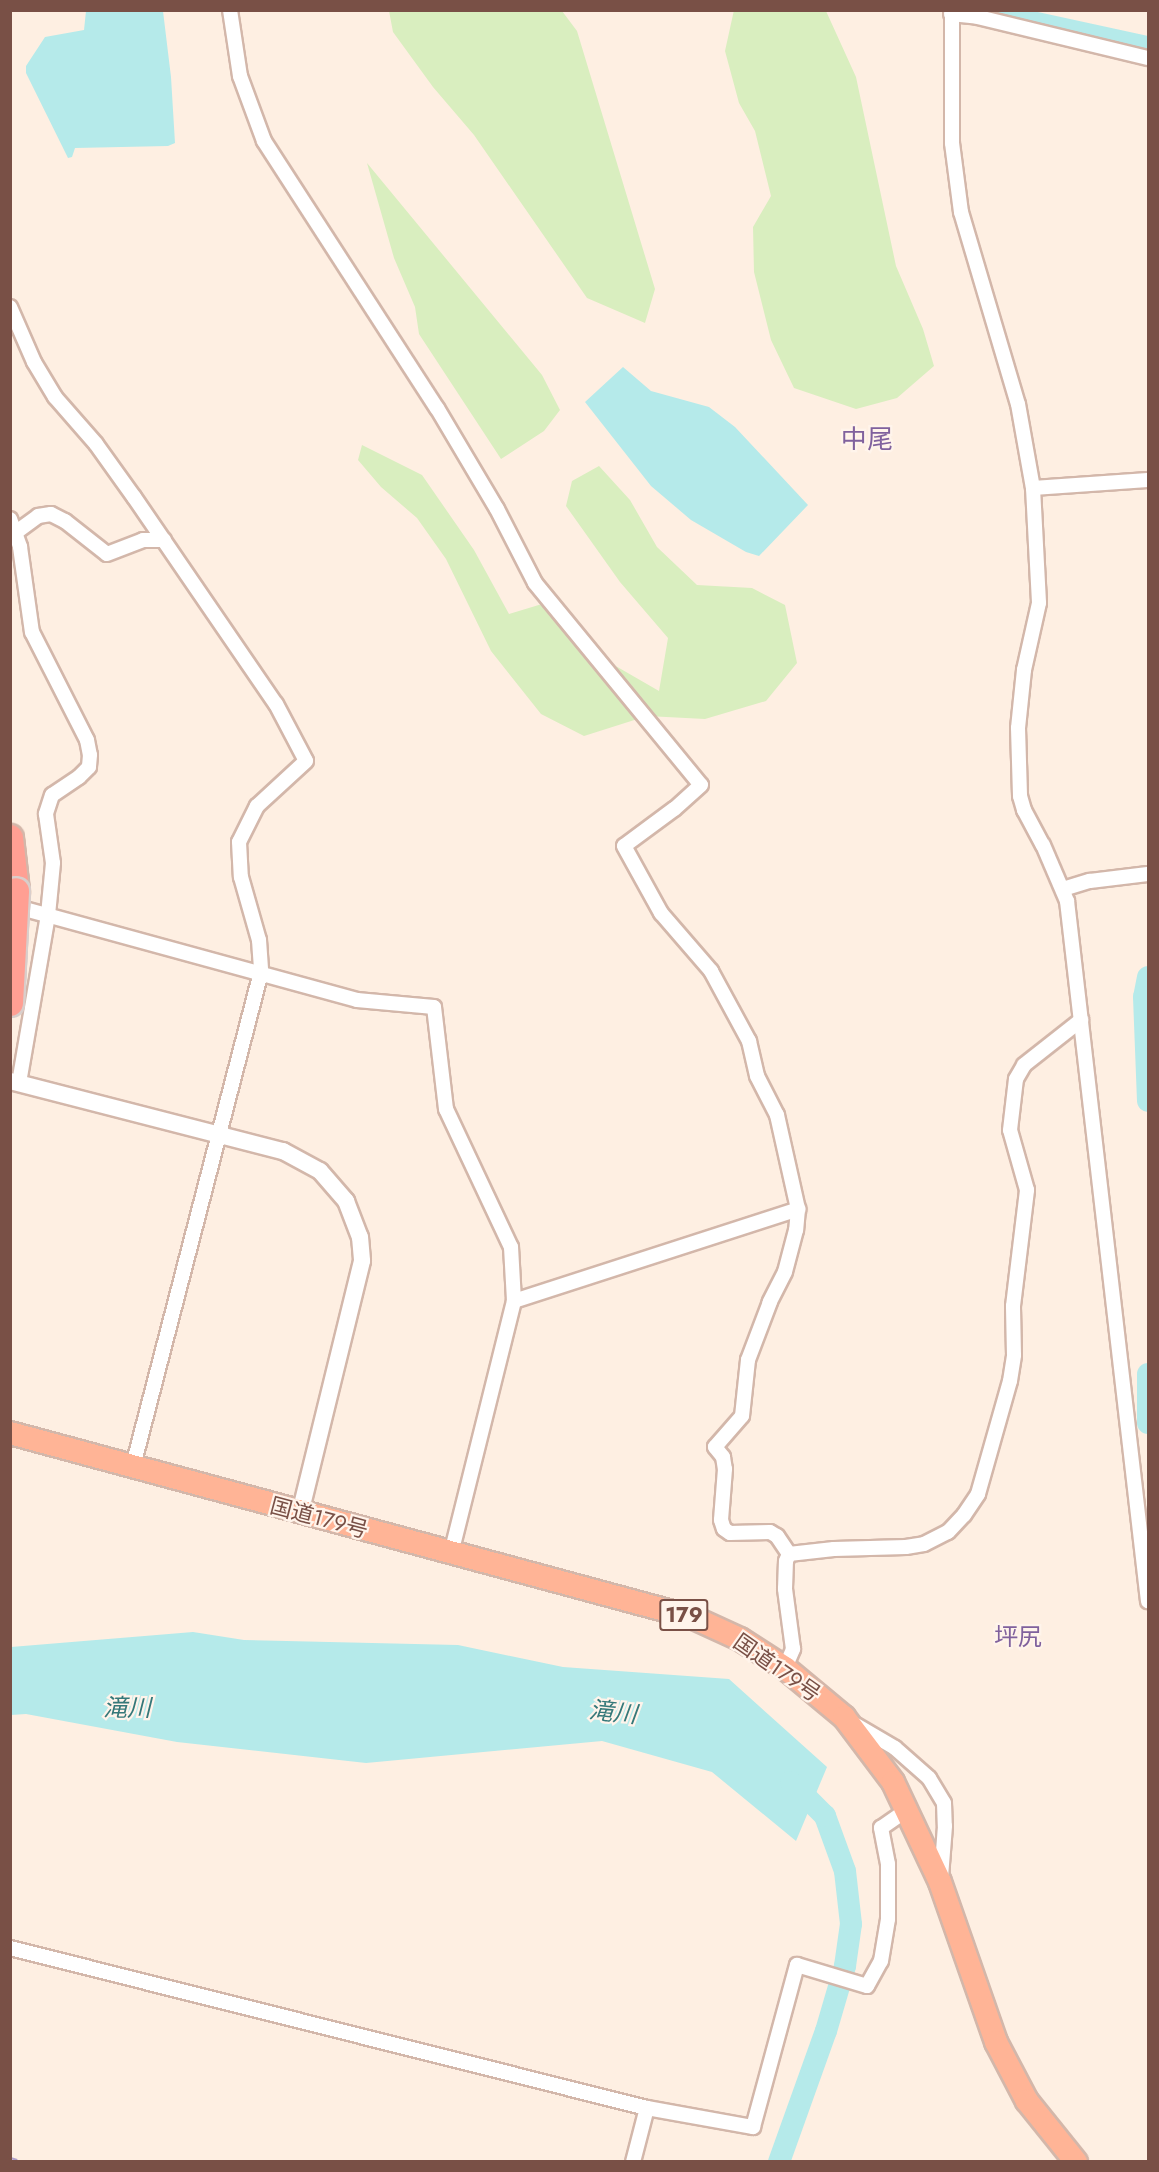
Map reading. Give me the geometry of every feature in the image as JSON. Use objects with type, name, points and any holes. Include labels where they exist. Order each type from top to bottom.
[{"type":"highway","points":[[10,838],[13,898],[10,1003]]},
{"type":"highway","name":"国道179号","points":[[10,1434],[694,1618],[740,1640],[785,1668],[844,1718],[893,1782],[940,1882],[996,2042],[1027,2101],[1077,2162]]},
{"type":"street","points":[[230,10],[240,75],[264,141],[437,408],[497,509],[535,583],[700,785],[674,809],[624,846],[661,913],[711,971],[749,1041],[758,1076],[777,1114],[798,1209],[785,1272],[770,1302],[748,1359],[742,1416],[715,1447],[723,1457],[725,1468],[721,1520],[724,1529],[730,1533],[770,1532],[777,1536],[789,1554]]},
{"type":"street","points":[[1149,58],[952,12],[952,143],[961,212],[1018,404],[1033,488],[1040,603],[1024,670],[1017,752],[1020,796],[1024,810],[1063,889],[1081,1020],[1130,1459],[1149,1601]]},
{"type":"street","points":[[10,307],[33,362],[55,397],[96,444],[164,540],[276,704],[306,761],[257,806],[239,842],[242,877],[259,940],[261,972],[133,1466]]},
{"type":"street","points":[[1033,488],[1149,480]]},
{"type":"street","points":[[15,533],[38,516],[51,514],[65,521],[107,554],[143,540],[164,540]]},
{"type":"street","points":[[10,519],[20,547],[32,632],[87,740],[90,755],[89,767],[80,777],[52,795],[46,814],[53,863],[48,915],[15,1082],[283,1151],[320,1171],[346,1201],[360,1237],[362,1261],[300,1513]]},
{"type":"street","points":[[1063,889],[1090,881],[1149,874]]},
{"type":"street","points":[[13,898],[48,915],[357,1000],[434,1007],[446,1109],[511,1247],[514,1301],[451,1553]]},
{"type":"street","points":[[789,1554],[924,1544],[948,1532],[964,1515],[978,1494],[1010,1382],[1014,1355],[1013,1306],[1027,1190],[1010,1130],[1016,1079],[1024,1065],[1081,1020]]},
{"type":"street","points":[[514,1301],[798,1209]]},
{"type":"street","points":[[785,1668],[793,1649],[785,1589],[786,1561],[789,1554]]},
{"type":"street","points":[[844,1718],[895,1748],[929,1778],[944,1803],[945,1826],[940,1882]]},
{"type":"street","points":[[10,1947],[647,2108],[753,2127],[797,1965],[867,1986],[881,1960],[888,1919],[888,1864],[881,1828],[907,1810]]},
{"type":"street","points":[[633,2162],[647,2108]]},
{"type":"green space","points":[[734,10],[826,11],[856,77],[896,266],[923,329],[934,366],[897,398],[856,409],[794,388],[771,340],[754,272],[753,227],[771,196],[755,131],[739,103],[725,51]]},
{"type":"green space","points":[[389,11],[562,11],[577,31],[655,289],[645,323],[587,298],[474,135],[433,87],[393,32]]},
{"type":"green space","points":[[367,163],[542,375],[560,410],[544,431],[501,459],[419,334],[415,307],[394,258]]},
{"type":"green space","points":[[362,445],[422,475],[474,550],[509,614],[542,604],[548,597],[607,661],[659,691],[668,638],[620,582],[566,506],[572,481],[599,466],[630,500],[657,547],[697,585],[752,588],[785,605],[797,663],[766,701],[705,719],[647,716],[584,736],[541,714],[491,651],[446,559],[417,518],[381,487],[358,460]]},
{"type":"water","points":[[86,11],[163,11],[171,77],[175,143],[168,146],[75,148],[72,157],[68,158],[26,73],[26,66],[45,37],[84,30]]},
{"type":"water","points":[[623,367],[651,391],[709,407],[735,427],[808,505],[759,556],[746,552],[691,520],[651,486],[585,402]]},
{"type":"water","points":[[193,1632],[244,1640],[458,1645],[563,1667],[729,1679],[827,1767],[796,1841],[712,1772],[602,1741],[366,1763],[177,1742],[26,1714],[11,1715],[11,1647]]},
{"type":"waterway","points":[[981,11],[1148,47]]},
{"type":"waterway","points":[[1148,977],[1144,997],[1148,1101]]},
{"type":"waterway","points":[[1148,1374],[1148,1423]]},
{"type":"waterway","name":"滝川","points":[[779,2162],[826,2031],[845,1966],[851,1924],[845,1871],[825,1816],[791,1782]]},
{"type":"railway","points":[[10,2160],[17,2162]]},
{"type":"district","name":"中尾","points":[[867,440]]},
{"type":"district","name":"坪尻","points":[[1018,1637]]}]
